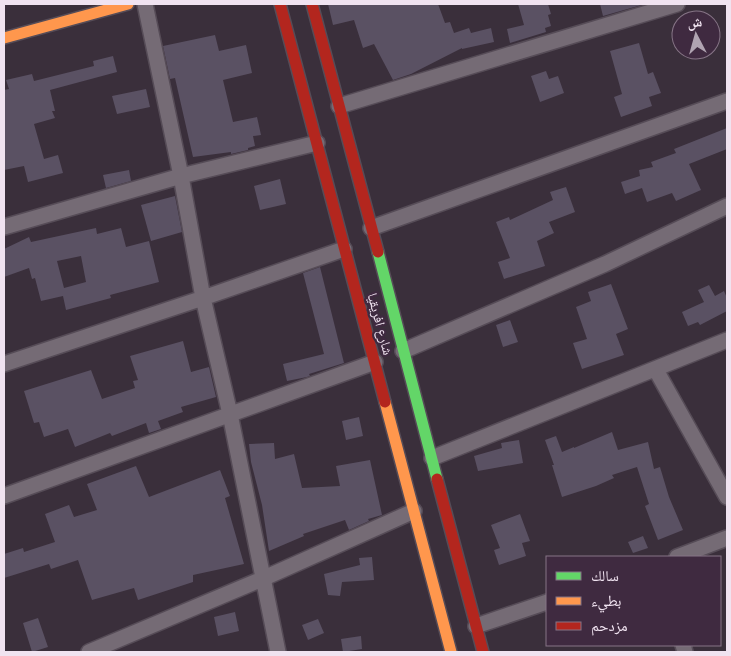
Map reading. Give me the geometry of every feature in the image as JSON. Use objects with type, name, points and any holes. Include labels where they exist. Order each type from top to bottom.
[{"type":"street","points":[[4,38],[128,4]]},
{"type":"street","points":[[145,4],[181,176],[203,298],[230,414],[278,652]]},
{"type":"street","name":"شارع افريقيا","points":[[280,4],[451,652]]},
{"type":"street","name":"شارع افريقيا","points":[[312,4],[483,652]]},
{"type":"street","points":[[339,106],[677,4]]},
{"type":"street","points":[[371,228],[727,101]]},
{"type":"street","points":[[4,227],[181,176],[317,143]]},
{"type":"street","points":[[404,351],[605,264],[727,206]]},
{"type":"street","points":[[4,364],[203,298],[344,248]]},
{"type":"street","points":[[432,458],[727,340]]},
{"type":"street","points":[[4,496],[375,362]]},
{"type":"street","points":[[656,370],[727,497]]},
{"type":"street","points":[[89,652],[262,579],[414,511]]},
{"type":"street","points":[[680,556],[727,538]]},
{"type":"street","points":[[476,626],[546,602]]},
{"type":"building","points":[[328,4],[438,4],[445,23],[450,22],[454,33],[469,28],[471,33],[491,28],[494,42],[462,48],[411,74],[393,80],[374,44],[363,48],[354,20],[333,25]]},
{"type":"building","points":[[518,4],[548,4],[551,14],[548,15],[551,26],[545,28],[546,32],[510,43],[507,29],[524,25]]},
{"type":"building","points":[[600,4],[645,4],[603,16]]},
{"type":"building","points":[[215,35],[219,51],[246,45],[252,73],[223,80],[233,122],[257,117],[261,135],[253,136],[255,146],[248,148],[248,150],[231,154],[231,152],[193,157],[175,78],[170,79],[163,46]]},
{"type":"building","points":[[639,43],[648,74],[653,72],[661,93],[649,97],[652,106],[621,117],[614,97],[622,94],[610,51]]},
{"type":"building","points":[[113,56],[117,72],[50,90],[55,111],[52,111],[55,118],[34,124],[44,159],[58,155],[63,173],[28,182],[24,166],[4,170],[4,90],[9,89],[6,80],[32,74],[34,81],[94,66],[93,61]]},
{"type":"building","points":[[546,71],[549,79],[558,76],[564,93],[540,102],[531,76]]},
{"type":"building","points":[[146,89],[150,107],[117,114],[112,96]]},
{"type":"building","points":[[727,128],[727,149],[689,164],[701,190],[676,201],[672,193],[647,202],[642,188],[625,194],[621,182],[640,176],[639,170],[653,167],[651,162],[676,153],[674,149]]},
{"type":"building","points":[[129,170],[131,181],[106,188],[103,175]]},
{"type":"building","points":[[280,179],[286,204],[260,210],[254,186]]},
{"type":"building","points":[[566,187],[575,212],[549,222],[554,233],[537,241],[545,266],[504,279],[498,262],[510,258],[496,222],[509,217],[510,220],[553,200],[550,192]]},
{"type":"building","points":[[175,196],[182,232],[151,241],[141,205]]},
{"type":"building","points":[[96,228],[97,234],[121,228],[126,247],[149,241],[159,282],[110,295],[111,298],[66,310],[63,296],[41,301],[35,278],[32,279],[29,268],[4,277],[4,249],[29,237],[31,242]],"holes":[[[81,256],[86,282],[64,288],[57,261]]]},
{"type":"building","points":[[320,267],[344,363],[309,374],[310,376],[307,377],[287,381],[283,364],[324,354],[303,273]]},
{"type":"building","points":[[611,284],[628,329],[616,334],[624,355],[582,369],[573,343],[587,339],[576,307],[591,301],[588,292]]},
{"type":"building","points":[[709,285],[715,296],[724,291],[727,298],[727,311],[700,325],[698,322],[688,326],[682,312],[704,302],[698,290]]},
{"type":"building","points":[[510,320],[518,342],[503,347],[496,325]]},
{"type":"building","points":[[183,341],[191,372],[209,367],[216,397],[181,407],[183,412],[158,421],[161,429],[149,433],[146,423],[112,436],[110,433],[75,447],[68,429],[44,437],[39,422],[34,423],[24,391],[91,370],[102,399],[135,388],[133,381],[138,380],[130,356]]},
{"type":"building","points":[[359,417],[363,436],[346,440],[342,421]]},
{"type":"building","points":[[612,432],[618,450],[648,442],[654,469],[660,467],[669,497],[683,530],[658,540],[645,506],[649,504],[637,467],[612,475],[614,478],[596,486],[562,497],[545,440],[556,436],[562,452]]},
{"type":"building","points":[[519,440],[523,463],[478,471],[474,456],[502,448],[501,443]]},
{"type":"building","points":[[274,443],[275,459],[294,454],[302,488],[340,486],[336,466],[370,460],[382,515],[368,519],[369,521],[349,530],[345,520],[303,534],[304,536],[269,551],[262,505],[251,462],[249,444]]},
{"type":"building","points":[[136,466],[149,497],[220,470],[230,496],[225,498],[244,564],[193,575],[193,582],[138,600],[134,588],[92,600],[78,560],[51,569],[49,564],[4,578],[4,554],[23,548],[24,552],[55,542],[45,514],[69,505],[74,517],[97,510],[87,484]]},
{"type":"building","points":[[520,514],[530,541],[522,543],[526,556],[499,565],[494,550],[500,548],[491,525]]},
{"type":"building","points":[[643,536],[648,548],[633,553],[628,542]]},
{"type":"building","points":[[372,557],[374,580],[342,582],[340,596],[328,595],[324,574],[360,565],[359,558]]},
{"type":"building","points":[[235,612],[239,631],[218,636],[214,617]]},
{"type":"building","points":[[38,618],[48,647],[32,652],[23,623]]},
{"type":"building","points":[[318,619],[324,633],[308,640],[302,625]]},
{"type":"building","points":[[361,636],[362,649],[343,652],[341,639]]},
{"type":"traffic: fast","points":[[378,252],[437,479]]},
{"type":"traffic: slow","points":[[4,38],[128,4]]},
{"type":"traffic: slow","points":[[385,402],[451,652]]},
{"type":"traffic: jam","points":[[280,4],[385,402]]},
{"type":"traffic: jam","points":[[312,4],[378,252]]},
{"type":"traffic: jam","points":[[437,479],[483,652]]}]
